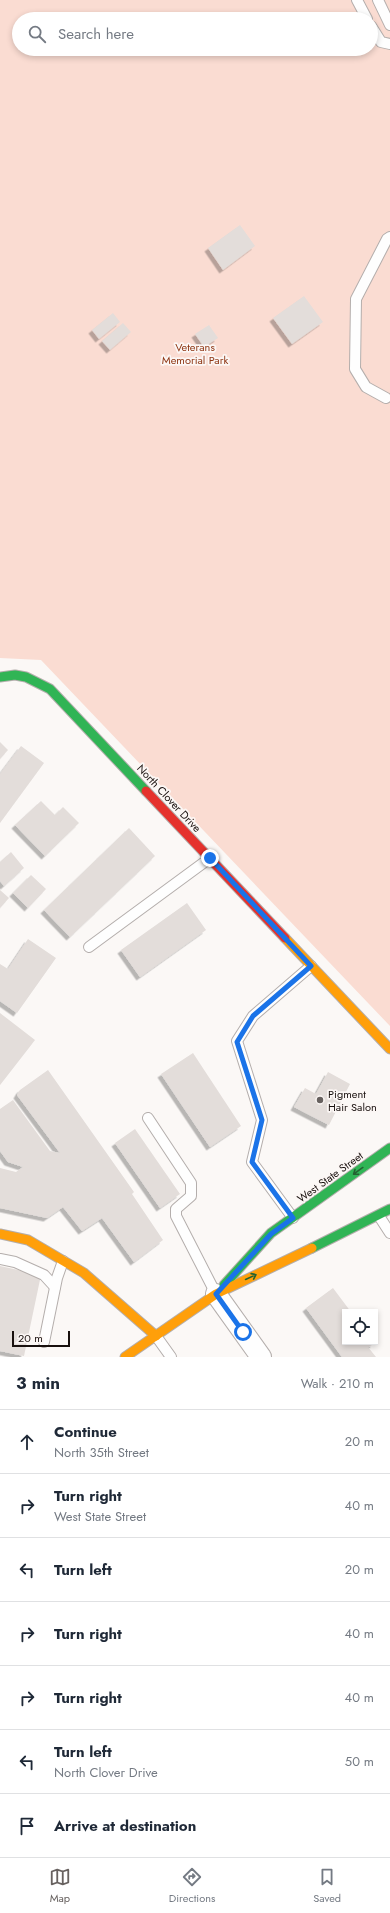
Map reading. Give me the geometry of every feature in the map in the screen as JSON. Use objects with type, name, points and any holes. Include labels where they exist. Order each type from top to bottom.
[{"type":"street","name":"North Clover Drive","points":[[0,677],[14,675],[34,678],[50,689],[390,1049]]},
{"type":"street","name":"West State Street","points":[[216,1294],[271,1234],[390,1148]]},
{"type":"street","name":"West State Street","points":[[125,1357],[216,1294],[379,1216],[390,1209]]},
{"type":"street","points":[[0,1234],[28,1240],[84,1273],[156,1336]]},
{"type":"street","points":[[216,1294],[261,1357]]},
{"type":"lane","points":[[357,0],[363,12]]},
{"type":"lane","points":[[378,0],[390,25]]},
{"type":"lane","points":[[378,37],[381,42],[390,44]]},
{"type":"lane","points":[[386,398],[366,387],[355,369],[356,299],[387,239],[390,238]]},
{"type":"lane","points":[[89,947],[210,858]]},
{"type":"lane","points":[[293,1218],[252,1162],[262,1120],[237,1042],[253,1016],[311,966]]},
{"type":"lane","points":[[148,1118],[191,1183],[191,1196],[176,1209],[176,1216],[216,1294]]},
{"type":"lane","points":[[379,1216],[390,1233]]},
{"type":"lane","points":[[0,1259],[15,1262],[35,1270],[44,1275],[55,1287]]},
{"type":"lane","points":[[44,1342],[55,1287],[63,1261]]},
{"type":"lane","points":[[156,1336],[170,1357]]},
{"type":"green space","name":"Veterans Memorial Park","points":[[0,0],[390,0],[390,1026],[41,660],[0,658]]},
{"type":"building","points":[[240,225],[255,246],[223,270],[208,248]]},
{"type":"building","points":[[304,296],[323,322],[292,344],[273,318]]},
{"type":"building","points":[[113,313],[120,322],[99,339],[92,330]]},
{"type":"building","points":[[123,323],[131,332],[110,350],[102,341]]},
{"type":"building","points":[[209,325],[218,338],[204,347],[195,334]]},
{"type":"building","points":[[0,742],[8,750],[0,759]]},
{"type":"building","points":[[21,746],[44,763],[0,823],[0,774]]},
{"type":"building","points":[[41,801],[55,815],[63,807],[79,823],[45,856],[15,825]]},
{"type":"building","points":[[129,828],[155,856],[70,937],[44,910]]},
{"type":"building","points":[[11,852],[24,868],[4,886],[0,881],[0,862]]},
{"type":"building","points":[[31,875],[46,889],[28,908],[13,893]]},
{"type":"building","points":[[0,890],[9,898],[0,908]]},
{"type":"building","points":[[187,903],[206,930],[140,977],[121,950]]},
{"type":"building","points":[[28,939],[56,958],[17,1013],[0,1001],[0,964],[8,969]]},
{"type":"building","points":[[0,1013],[35,1040],[0,1085]]},
{"type":"building","points":[[193,1053],[241,1126],[210,1147],[161,1074]]},
{"type":"building","points":[[48,1070],[134,1192],[132,1194],[163,1240],[134,1262],[102,1218],[82,1231],[63,1207],[47,1218],[0,1208],[0,1168],[16,1172],[23,1167],[8,1162],[0,1151],[0,1109],[13,1100],[50,1151],[60,1153],[17,1095],[20,1090]]},
{"type":"building","name":"Pigment Hair Salon","points":[[328,1072],[350,1084],[329,1125],[294,1107],[305,1088],[316,1094]]},
{"type":"building","points":[[135,1129],[180,1194],[160,1208],[115,1143]]},
{"type":"building","points":[[0,1266],[41,1275],[24,1356],[0,1351]]},
{"type":"building","points":[[333,1288],[349,1309],[342,1309],[342,1345],[372,1345],[368,1347],[376,1357],[342,1357],[306,1308]]},
{"type":"traffic: fast","points":[[0,677],[15,675],[26,677],[50,689],[146,791]]},
{"type":"traffic: fast","points":[[224,1285],[271,1233],[390,1148]]},
{"type":"traffic: fast","points":[[312,1248],[390,1209]]},
{"type":"traffic: slow","points":[[285,938],[390,1049]]},
{"type":"traffic: slow","points":[[0,1234],[28,1240],[84,1273],[156,1336]]},
{"type":"traffic: slow","points":[[125,1357],[216,1294],[312,1248]]},
{"type":"traffic: jam","points":[[146,791],[285,938]]},
{"type":"place","name":"Pigment Hair Salon","points":[[320,1100]]},
{"type":"route","points":[[210,858],[311,966],[253,1016],[237,1042],[262,1120],[252,1162],[293,1218],[271,1234],[216,1294],[243,1332]]}]
